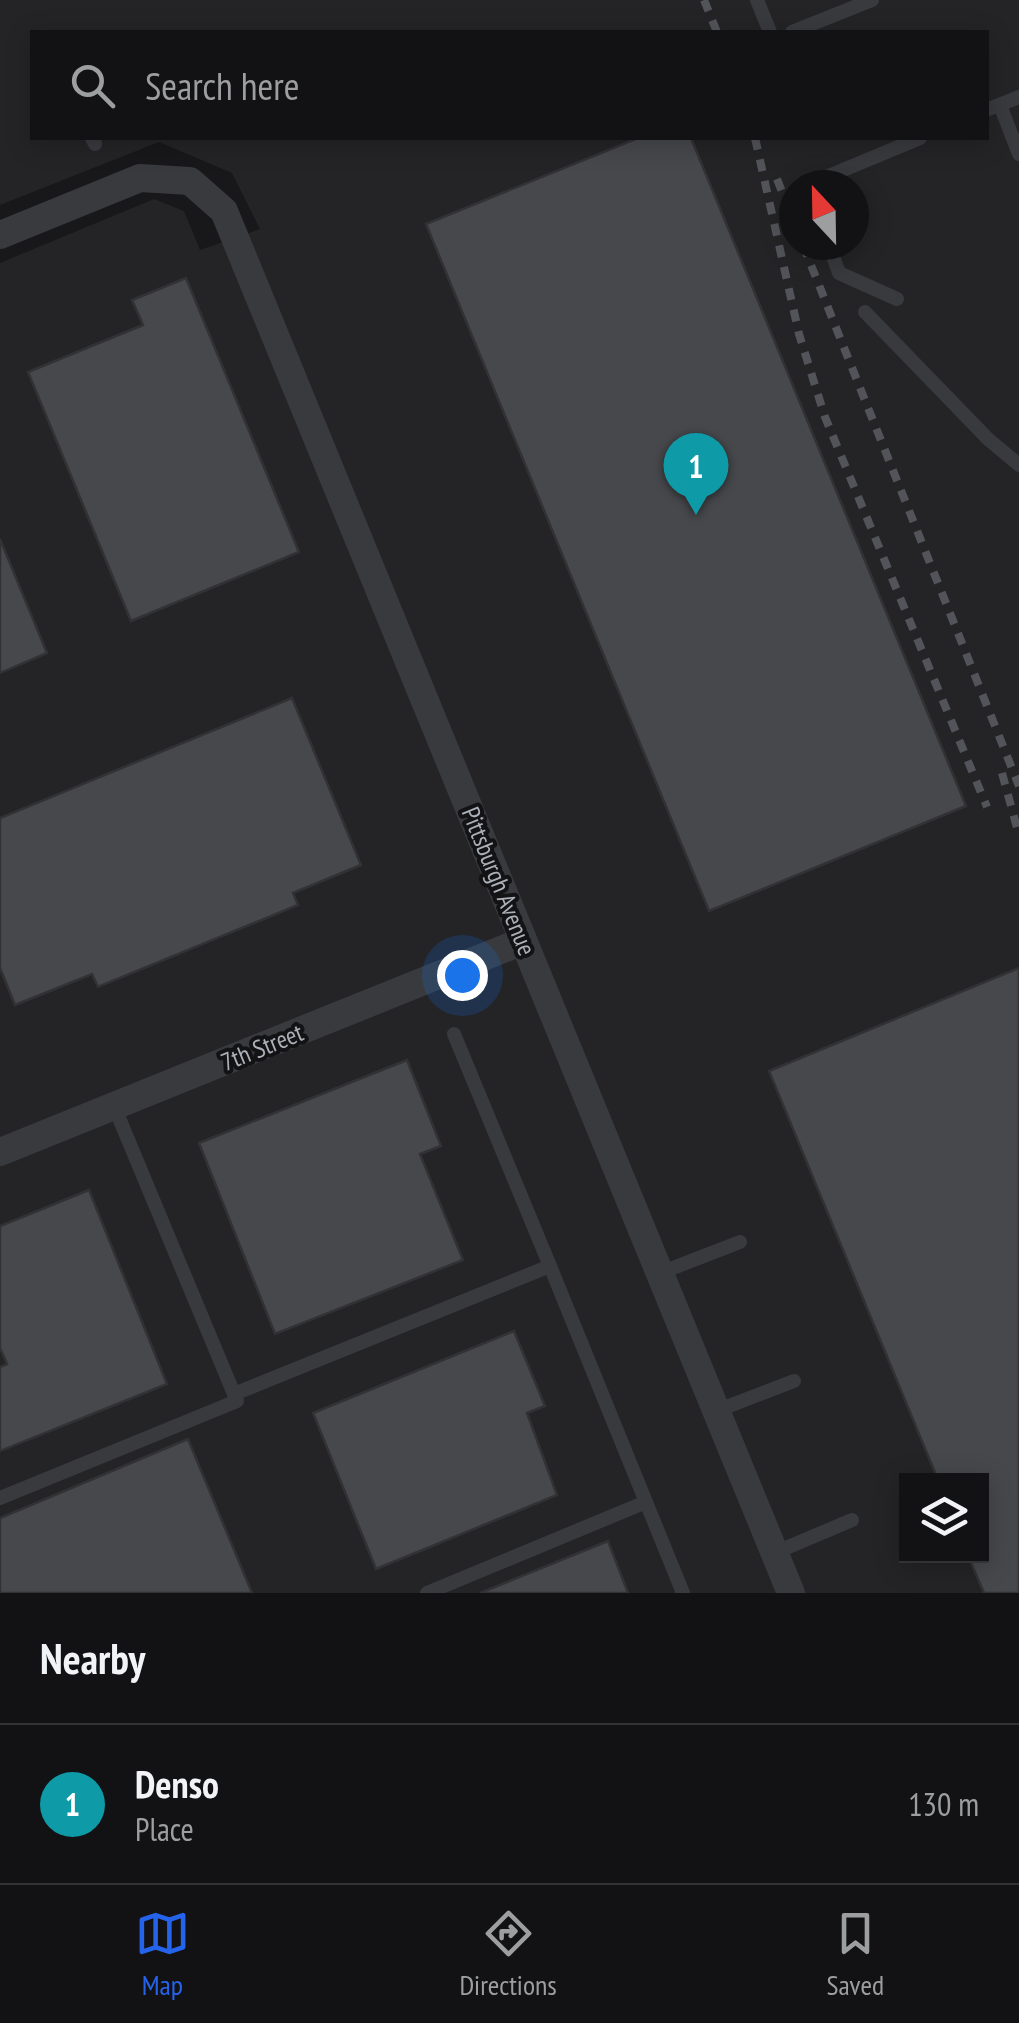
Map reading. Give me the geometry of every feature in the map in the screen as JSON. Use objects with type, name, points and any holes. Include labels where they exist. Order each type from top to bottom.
[{"type":"street","name":"Pittsburgh Avenue","points":[[0,235],[140,178],[190,181],[224,212],[791,1593]]},
{"type":"street","name":"7th Street","points":[[0,1152],[524,941]]},
{"type":"lane","points":[[758,0],[769,30]]},
{"type":"lane","points":[[797,30],[872,0]]},
{"type":"lane","points":[[1019,97],[993,108],[1019,154]]},
{"type":"lane","points":[[843,170],[915,140]]},
{"type":"lane","points":[[834,260],[839,274],[897,299]]},
{"type":"lane","points":[[864,312],[988,439],[1019,465]]},
{"type":"lane","points":[[454,1034],[683,1593]]},
{"type":"lane","points":[[114,1106],[234,1394],[550,1266]]},
{"type":"lane","points":[[660,1273],[740,1242]]},
{"type":"lane","points":[[716,1412],[794,1380]]},
{"type":"lane","points":[[0,1498],[237,1401]]},
{"type":"lane","points":[[427,1593],[646,1502]]},
{"type":"lane","points":[[774,1553],[852,1520]]},
{"type":"shaded area","points":[[0,0],[1019,0],[1019,1593],[0,1593],[0,263],[154,199],[184,211],[200,250],[260,229],[232,173],[159,142],[0,205]]},
{"type":"building","points":[[633,140],[692,140],[966,806],[709,911],[426,224]]},
{"type":"building","points":[[186,278],[299,552],[131,621],[28,372],[143,325],[132,300]]},
{"type":"building","points":[[0,539],[47,653],[0,673]]},
{"type":"building","points":[[292,698],[361,865],[293,893],[298,905],[98,987],[92,974],[15,1005],[0,968],[0,818]]},
{"type":"building","points":[[1019,968],[1019,1593],[984,1593],[971,1563],[989,1563],[989,1473],[935,1473],[769,1071]]},
{"type":"building","points":[[407,1060],[441,1146],[420,1154],[463,1260],[275,1334],[199,1143]]},
{"type":"building","points":[[89,1190],[167,1384],[0,1451],[0,1367],[7,1364],[0,1348],[0,1226]]},
{"type":"building","points":[[514,1331],[545,1406],[527,1413],[557,1495],[376,1569],[313,1413]]},
{"type":"building","points":[[188,1439],[252,1593],[0,1593],[0,1518]]},
{"type":"building","points":[[608,1541],[628,1593],[480,1593]]},
{"type":"railway","points":[[704,0],[716,30]]},
{"type":"railway","points":[[755,140],[799,334],[825,417],[987,807]]},
{"type":"railway","points":[[777,179],[779,184]]},
{"type":"railway","points":[[809,260],[1019,786]]},
{"type":"railway","points":[[1002,773],[1019,835]]},
{"type":"place","name":"Denso","points":[[696,515]]}]
